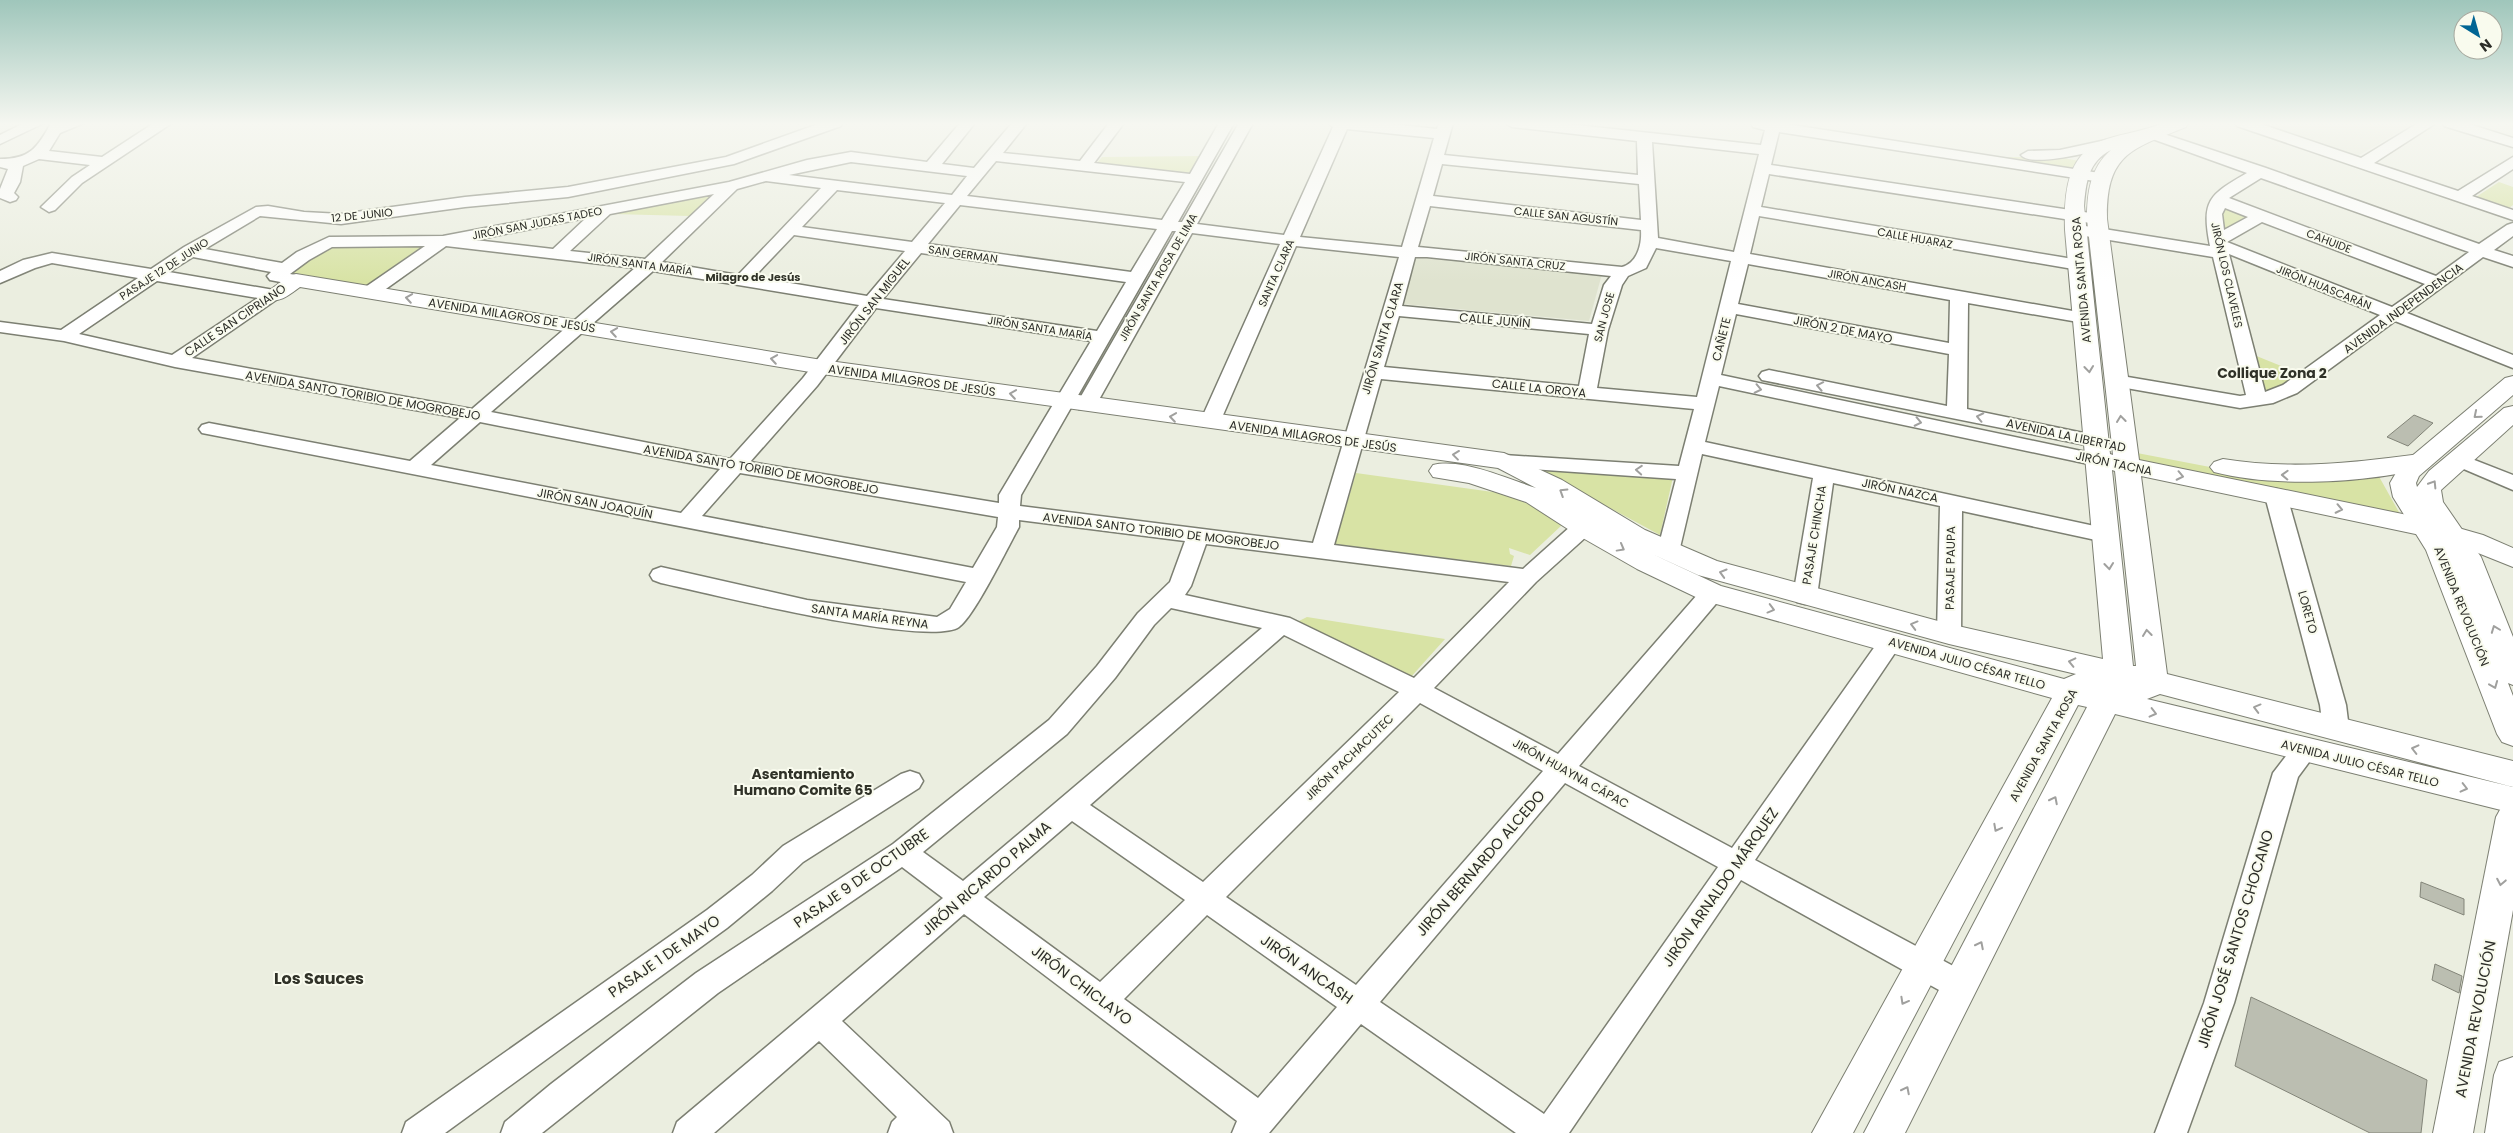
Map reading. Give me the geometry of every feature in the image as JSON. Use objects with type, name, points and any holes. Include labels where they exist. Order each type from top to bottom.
[{"type":"street","points":[[10,198],[5,194],[14,176]]},
{"type":"street","points":[[49,207],[83,176]]},
{"type":"street","name":"12 DE JUNIO","points":[[268,210],[304,217],[341,219],[465,202],[568,192],[660,176]]},
{"type":"street","name":"JIRÓN SAN JUDAS TADEO","points":[[329,242],[442,241],[731,186],[772,176]]},
{"type":"street","name":"JIRÓN SAN MIGUEL","points":[[686,521],[816,374],[871,302],[958,200],[976,176]]},
{"type":"street","points":[[1168,176],[1195,179]]},
{"type":"street","name":"JIRÓN SANTA ROSA DE LIMA","points":[[1067,409],[1174,224],[1197,176]]},
{"type":"street","name":"JIRÓN SANTA ROSA DE LIMA","points":[[1067,409],[1102,337],[1136,278],[1209,176]]},
{"type":"street","name":"SANTA CLARA","points":[[1210,422],[1318,176]]},
{"type":"street","name":"JIRÓN SANTA CLARA","points":[[1321,552],[1431,176]]},
{"type":"street","points":[[1605,176],[1646,180]]},
{"type":"street","name":"SAN JOSE","points":[[1587,392],[1599,330],[1612,285],[1622,272],[1633,269],[1640,264],[1649,234],[1646,176]]},
{"type":"street","name":"CAÑETE","points":[[1668,552],[1761,176]]},
{"type":"street","name":"JIRÓN HUASCARÁN","points":[[1808,176],[2086,225],[2219,246],[2513,362]]},
{"type":"street","name":"AVENIDA SANTA ROSA","points":[[2083,176],[2086,225],[2116,381],[2152,681],[2148,688],[2112,694],[2106,535],[2079,265],[2086,225],[2103,176]]},
{"type":"street","points":[[2219,200],[2223,194],[2252,176]]},
{"type":"street","points":[[2274,176],[2513,262]]},
{"type":"street","points":[[2397,176],[2513,214]]},
{"type":"street","points":[[2460,197],[2492,176]]},
{"type":"street","points":[[2501,176],[2513,180]]},
{"type":"street","name":"JIRÓN SANTA CRUZ","points":[[768,177],[1292,237],[1387,252],[1408,251],[1622,272]]},
{"type":"street","points":[[742,280],[834,184]]},
{"type":"street","points":[[414,468],[649,265],[731,186]]},
{"type":"street","name":"CALLE SAN AGUSTÍN","points":[[1423,200],[1649,234]]},
{"type":"street","name":"CAHUIDE","points":[[2219,200],[2438,283]]},
{"type":"street","name":"JIRÓN LOS CLAVELES","points":[[2219,200],[2214,214],[2219,246],[2257,400]]},
{"type":"street","name":"PASAJE 12 DE JUNIO","points":[[64,336],[190,251],[256,212],[268,210]]},
{"type":"street","points":[[558,253],[605,210]]},
{"type":"street","name":"CALLE HUARAZ","points":[[1752,210],[2079,265]]},
{"type":"street","points":[[2219,246],[2261,216]]},
{"type":"street","points":[[190,251],[290,275],[329,242],[341,219]]},
{"type":"street","name":"AVENIDA INDEPENDENCIA","points":[[2116,381],[2240,402],[2257,400],[2290,389],[2394,316],[2513,228]]},
{"type":"street","name":"SAN GERMAN","points":[[790,230],[1136,278]]},
{"type":"street","name":"JIRÓN ANCASH","points":[[1649,234],[1740,258],[2084,318]]},
{"type":"street","points":[[370,292],[442,241]]},
{"type":"street","name":"JIRÓN SANTA MARÍA","points":[[442,241],[649,265],[871,302],[1102,337]]},
{"type":"street","points":[[2,275],[29,264],[52,258],[274,295]]},
{"type":"street","name":"AVENIDA MILAGROS DE JESÚS","points":[[290,275],[370,292],[578,326],[816,374]]},
{"type":"street","name":"CALLE SAN CIPRIANO","points":[[175,361],[274,295],[290,275]]},
{"type":"street","name":"AVENIDA MILAGROS DE JESÚS","points":[[274,295],[560,342],[816,374],[1350,450]]},
{"type":"street","points":[[1957,413],[1959,296]]},
{"type":"street","name":"JIRÓN 2 DE MAYO","points":[[1728,307],[1958,350]]},
{"type":"street","name":"CALLE JUNÍN","points":[[1390,310],[1599,330]]},
{"type":"street","name":"AVENIDA SANTO TORIBIO DE MOGROBEJO","points":[[1,328],[64,336],[175,361],[474,415],[735,466],[1009,512],[1528,577]]},
{"type":"street","name":"CALLE LA OROYA","points":[[1372,372],[1705,404]]},
{"type":"street","name":"AVENIDA LA LIBERTAD","points":[[1712,372],[1957,413],[2097,450]]},
{"type":"street","name":"JIRÓN TACNA","points":[[1712,372],[2125,456],[2276,496],[2440,531],[2513,558]]},
{"type":"street","name":"AVENIDA REVOLUCIÓN","points":[[2513,383],[2420,462],[2409,472],[2403,483],[2406,497],[2467,557],[2513,674]]},
{"type":"street","name":"AVENIDA MILAGROS DE JESÚS","points":[[1067,409],[1210,422],[1473,476],[1511,472]]},
{"type":"street","name":"SANTA MARÍA REYNA","points":[[661,575],[807,608],[937,625],[950,622],[958,615],[1008,527],[1010,495],[1067,409]]},
{"type":"street","name":"AVENIDA REVOLUCIÓN","points":[[2511,416],[2438,477],[2428,489],[2430,502],[2440,531],[2440,550],[2513,734]]},
{"type":"street","name":"JIRÓN SAN JOAQUÍN","points":[[209,429],[981,577]]},
{"type":"street","name":"JIRÓN NAZCA","points":[[1694,446],[2106,535]]},
{"type":"street","name":"AVENIDA LA LIBERTAD","points":[[2125,456],[2253,473],[2284,475],[2318,475],[2420,462]]},
{"type":"street","points":[[2459,460],[2513,483]]},
{"type":"street","points":[[1511,472],[1688,473]]},
{"type":"street","name":"AVENIDA JULIO CÉSAR TELLO","points":[[1511,472],[1535,496],[1708,568],[1949,634],[2305,750],[2513,800]]},
{"type":"street","name":"PASAJE CHINCHA","points":[[1805,596],[1824,474]]},
{"type":"street","name":"LORETO","points":[[2276,496],[2334,705],[2336,729]]},
{"type":"street","name":"PASAJE PAUPA","points":[[1949,634],[1951,501]]},
{"type":"street","name":"AVENIDA JULIO CÉSAR TELLO","points":[[1590,520],[1647,563],[1712,593],[2070,692]]},
{"type":"street","name":"JIRÓN PACHACUTEC","points":[[1102,1000],[1417,690],[1528,577],[1590,520]]},
{"type":"street","name":"PASAJE 9 DE OCTUBRE","points":[[517,1133],[562,1095],[707,983],[903,852],[1058,727],[1094,687],[1146,620],[1180,586],[1198,536]]},
{"type":"street","name":"JIRÓN BERNARDO ALCEDO","points":[[1254,1126],[1712,593]]},
{"type":"street","name":"JIRÓN HUAYNA CÁPAC","points":[[1167,599],[1282,624],[1417,690],[1959,985]]},
{"type":"street","name":"JIRÓN RICARDO PALMA","points":[[690,1133],[1282,624]]},
{"type":"street","name":"JIRÓN ARNALDO MÁRQUEZ","points":[[1550,1133],[1891,641]]},
{"type":"street","name":"AVENIDA SANTA ROSA","points":[[1832,1133],[2070,692],[2076,685],[2114,679],[2112,687]]},
{"type":"street","points":[[2152,681],[2513,774]]},
{"type":"street","points":[[1884,1133],[2112,687]]},
{"type":"street","name":"JIRÓN JOSÉ SANTOS CHOCANO","points":[[2171,1133],[2218,1003],[2286,773],[2305,750]]},
{"type":"street","name":"PASAJE 1 DE MAYO","points":[[418,1133],[717,920],[762,883],[793,854],[910,781]]},
{"type":"street","name":"JIRÓN ANCASH","points":[[1070,806],[1544,1133]]},
{"type":"street","name":"AVENIDA REVOLUCIÓN","points":[[2453,1133],[2513,817]]},
{"type":"street","name":"JIRÓN CHICLAYO","points":[[903,852],[1102,1000],[1254,1126]]},
{"type":"street","points":[[820,1021],[920,1128]]},
{"type":"street","points":[[2508,1132],[2513,1075]]},
{"type":"shaded area","points":[[1414,254],[1602,274],[1589,321],[1403,304]]},
{"type":"green space","points":[[2499,182],[2513,187],[2513,205],[2509,208],[2476,197]]},
{"type":"green space","points":[[716,193],[690,216],[612,214]]},
{"type":"green space","points":[[2222,204],[2253,215],[2223,231]]},
{"type":"green space","points":[[433,243],[366,290],[281,277],[328,247]]},
{"type":"green space","points":[[2254,355],[2301,374],[2272,390],[2261,390]]},
{"type":"green space","points":[[2137,453],[2262,477],[2377,473],[2400,514],[2138,463]]},
{"type":"green space","points":[[1536,468],[1673,477],[1660,535]]},
{"type":"green space","points":[[1356,473],[1500,493],[1531,505],[1562,525],[1530,555],[1509,548],[1510,554],[1514,556],[1511,566],[1335,544]]},
{"type":"green space","points":[[1307,617],[1445,639],[1410,678],[1295,623]]},
{"type":"building","points":[[2414,415],[2433,423],[2408,446],[2387,437]]},
{"type":"building","points":[[2421,882],[2464,899],[2464,915],[2420,897]]},
{"type":"building","points":[[2435,964],[2462,976],[2459,993],[2432,980]]},
{"type":"building","points":[[2251,997],[2427,1080],[2421,1133],[2370,1133],[2235,1066]]},
{"type":"district","name":"Milagro de Jesús","points":[[753,277]]},
{"type":"district","name":"Collique Zona 2","points":[[2272,373]]},
{"type":"district","name":"Asentamiento Humano Comite 65","points":[[803,782]]},
{"type":"district","name":"Los Sauces","points":[[319,978]]}]
